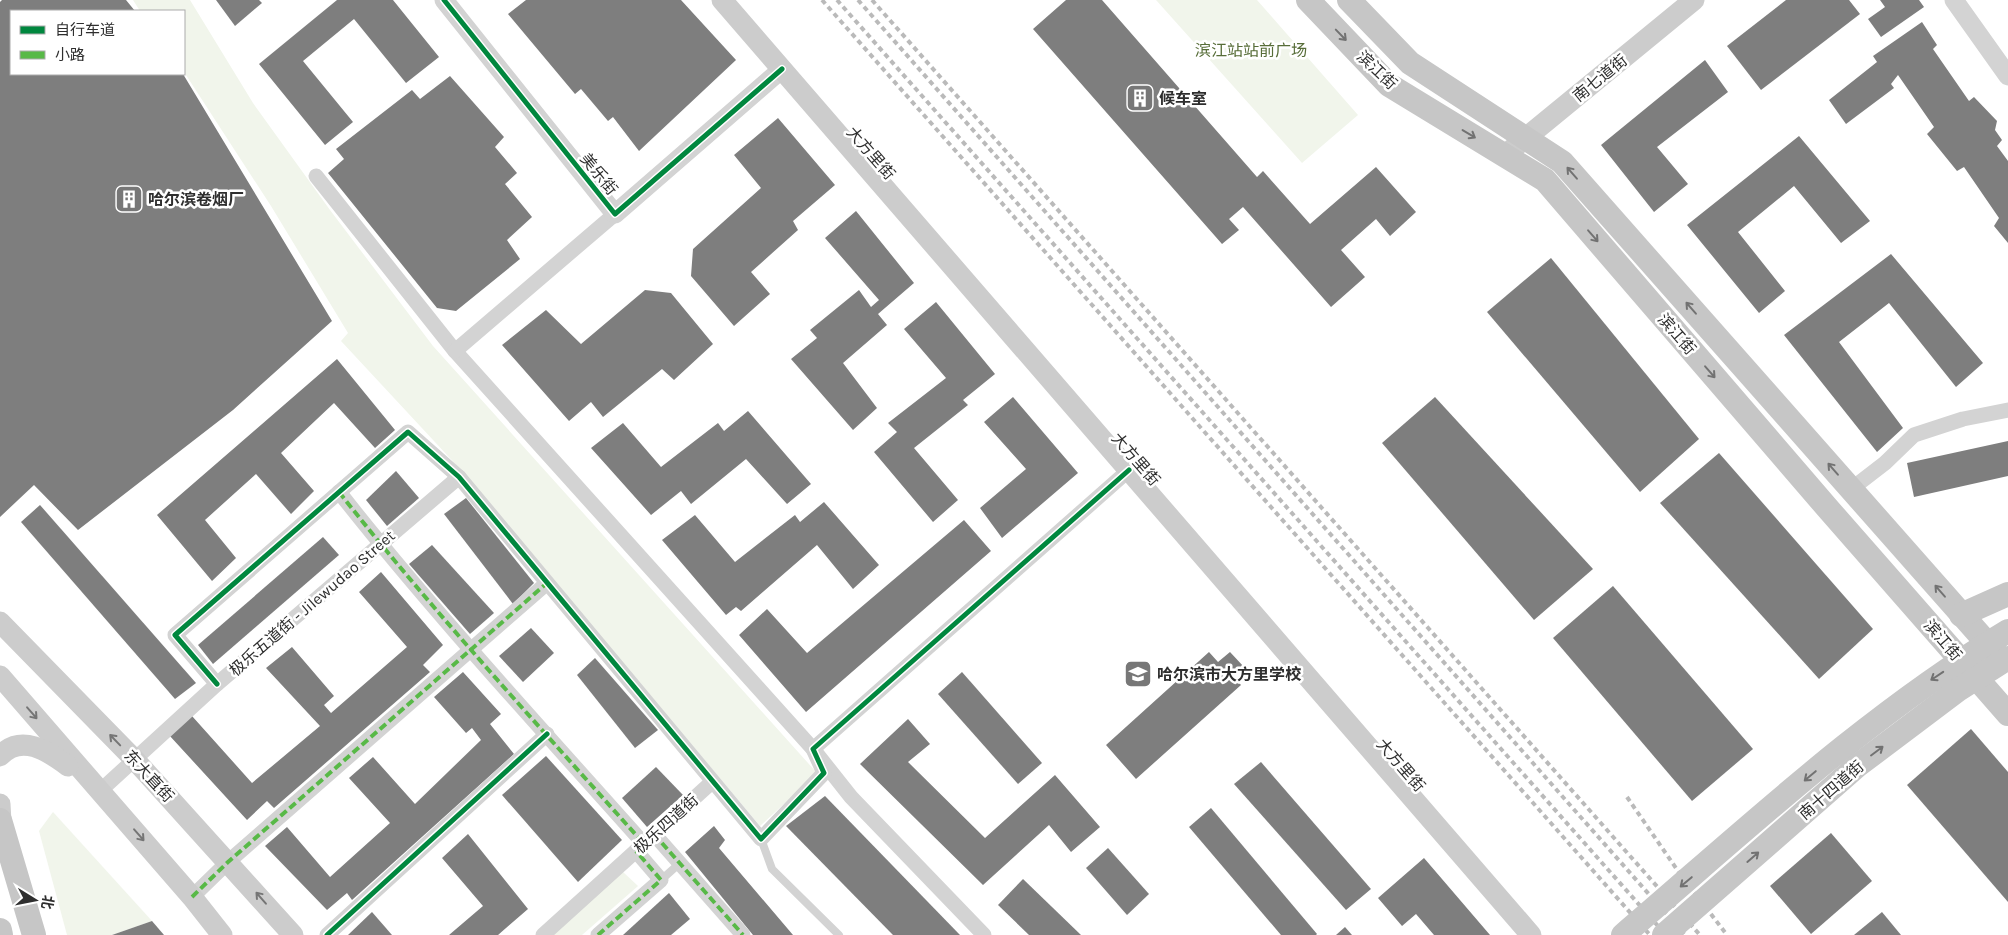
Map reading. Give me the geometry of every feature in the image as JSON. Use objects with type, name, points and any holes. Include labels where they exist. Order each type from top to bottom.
[{"type":"main road","name":"大方里街","points":[[709,0],[778,73],[1125,474],[1531,935]]},
{"type":"main road","name":"大方里街","points":[[722,0],[778,73]]},
{"type":"main road","name":"滨江街","points":[[1308,0],[1389,85],[1545,180],[1830,511],[2006,708]]},
{"type":"main road","name":"滨江街","points":[[1349,0],[1410,63],[1562,162],[1850,490],[2008,666]]},
{"type":"main road","name":"南七道街","points":[[1505,155],[1694,0]]},
{"type":"main road","name":"大方里街","points":[[1125,474],[1512,935]]},
{"type":"main road","points":[[1961,615],[2008,594]]},
{"type":"main road","name":"东大直街","points":[[0,622],[134,760],[293,935]]},
{"type":"main road","points":[[1623,935],[1851,741],[1917,690],[2008,631]]},
{"type":"main road","name":"南十四道街","points":[[1664,935],[1857,766],[1958,690],[2008,658]]},
{"type":"main road","points":[[0,676],[192,897],[222,935]]},
{"type":"main road","points":[[0,756],[12,746],[21,745],[47,751],[100,791]]},
{"type":"main road","points":[[0,816],[34,935]]},
{"type":"main road","points":[[0,930],[1,935]]},
{"type":"street","name":"美乐街","points":[[444,0],[616,214],[778,73]]},
{"type":"street","points":[[1954,0],[2008,76]]},
{"type":"street","points":[[316,176],[455,352],[814,749],[851,797],[984,935]]},
{"type":"street","points":[[455,352],[616,214]]},
{"type":"street","points":[[1850,490],[1885,463],[1914,434],[1963,419],[2008,410]]},
{"type":"street","points":[[216,684],[175,635],[408,432],[459,477],[712,782]]},
{"type":"street","points":[[814,749],[1125,474]]},
{"type":"street","name":"极乐五道街 - Jilewudao Street","points":[[100,791],[216,684],[459,477]]},
{"type":"street","points":[[339,492],[380,544],[471,650],[645,843],[680,864],[743,935]]},
{"type":"street","points":[[192,897],[228,862],[547,583]]},
{"type":"street","points":[[327,935],[547,734]]},
{"type":"street","points":[[761,839],[824,774],[814,749]]},
{"type":"street","name":"极乐四道街","points":[[543,935],[712,782],[761,839]]},
{"type":"street","points":[[598,935],[660,880],[645,843]]},
{"type":"lane","points":[[761,839],[772,869],[839,935]]},
{"type":"lane","points":[[660,880],[680,864]]},
{"type":"green space","points":[[133,0],[190,0],[253,103],[330,210],[433,346],[817,773],[760,826],[460,469],[341,341],[348,333],[271,206],[185,74],[185,10],[139,10]]},
{"type":"green space","name":"滨江站站前广场","points":[[1156,0],[1257,0],[1358,115],[1302,163]]},
{"type":"green space","points":[[53,812],[152,921],[112,935],[67,935],[39,831]]},
{"type":"green space","points":[[623,872],[638,886],[582,935],[550,935]]},
{"type":"building","name":"哈尔滨卷烟厂","points":[[2,0],[126,0],[134,10],[10,10],[10,75],[184,75],[332,321],[233,410],[78,530],[34,485],[0,517],[0,2]]},
{"type":"building","points":[[216,0],[259,0],[262,3],[235,26]]},
{"type":"building","points":[[337,0],[393,0],[439,57],[406,83],[354,19],[303,61],[353,122],[325,145],[259,64]]},
{"type":"building","points":[[526,0],[681,0],[736,60],[639,151],[613,117],[608,121],[581,89],[575,94],[508,14]]},
{"type":"building","name":"候车室","points":[[1066,0],[1102,0],[1257,177],[1263,171],[1310,224],[1376,167],[1416,212],[1390,236],[1376,219],[1341,250],[1365,277],[1331,307],[1243,207],[1229,219],[1239,230],[1222,244],[1033,29]]},
{"type":"building","points":[[1786,0],[1849,0],[1860,14],[1761,90],[1727,46]]},
{"type":"building","points":[[1880,0],[1919,0],[1924,7],[1881,37],[1868,19],[1885,7]]},
{"type":"building","points":[[1922,22],[1937,45],[1933,49],[1969,101],[1974,97],[1997,121],[1995,130],[2002,140],[1997,146],[2008,161],[2008,243],[1994,226],[1999,218],[1964,167],[1957,171],[1927,134],[1934,127],[1898,75],[1891,84],[1894,88],[1846,124],[1829,100],[1877,62],[1873,56]]},
{"type":"building","points":[[1705,60],[1728,92],[1657,147],[1688,184],[1654,212],[1601,145]]},
{"type":"building","points":[[450,76],[504,137],[495,147],[517,173],[505,184],[532,217],[507,240],[520,259],[456,311],[437,308],[328,173],[344,159],[336,149],[412,90],[420,99]]},
{"type":"building","points":[[778,118],[835,185],[793,221],[798,230],[751,272],[770,294],[734,326],[691,276],[693,249],[761,188],[734,155]]},
{"type":"building","points":[[1799,136],[1870,221],[1841,243],[1794,186],[1738,232],[1785,291],[1759,313],[1687,225]]},
{"type":"building","points":[[856,211],[914,283],[878,314],[887,325],[843,363],[877,408],[853,430],[791,359],[817,338],[810,330],[859,290],[871,307],[879,300],[825,238]]},
{"type":"building","points":[[1891,254],[1983,363],[1956,387],[1889,303],[1839,342],[1903,428],[1877,452],[1784,335]]},
{"type":"building","points":[[1551,258],[1699,439],[1640,492],[1487,312]]},
{"type":"building","points":[[645,290],[671,293],[713,344],[674,380],[662,369],[603,417],[591,402],[569,421],[502,345],[546,310],[581,344]]},
{"type":"building","points":[[936,302],[995,374],[963,400],[968,405],[914,448],[958,500],[933,522],[874,452],[897,432],[888,423],[946,378],[904,329]]},
{"type":"building","points":[[337,359],[395,430],[375,448],[334,403],[281,453],[314,491],[291,514],[256,474],[205,520],[236,558],[212,581],[157,515]]},
{"type":"building","points":[[1013,397],[1078,473],[1002,538],[980,508],[1026,469],[984,422]]},
{"type":"building","points":[[1435,397],[1593,569],[1534,620],[1382,443]]},
{"type":"building","points":[[748,411],[811,484],[787,504],[746,459],[691,504],[681,491],[651,515],[591,448],[623,423],[661,467],[718,423],[724,431]]},
{"type":"building","points":[[2008,441],[2008,476],[1914,497],[1907,463]]},
{"type":"building","points":[[1719,453],[1873,629],[1819,679],[1660,503]]},
{"type":"building","points":[[396,471],[419,498],[387,526],[366,500]]},
{"type":"building","points":[[466,498],[534,583],[513,604],[444,514]]},
{"type":"building","points":[[824,502],[879,565],[853,589],[817,545],[741,611],[736,607],[726,615],[662,540],[695,515],[735,562],[795,515],[800,522]]},
{"type":"building","points":[[40,505],[196,683],[175,699],[21,522]]},
{"type":"building","points":[[964,520],[991,551],[806,712],[739,635],[767,609],[807,653]]},
{"type":"building","points":[[323,537],[339,555],[213,664],[198,645]]},
{"type":"building","points":[[432,545],[494,613],[470,634],[409,564]]},
{"type":"building","points":[[381,572],[443,645],[423,665],[430,672],[274,808],[267,801],[247,820],[169,735],[192,716],[252,783],[320,726],[266,668],[292,647],[334,696],[324,705],[331,713],[407,647],[359,592]]},
{"type":"building","points":[[1613,586],[1753,749],[1692,801],[1553,638]]},
{"type":"building","points":[[531,628],[554,653],[523,682],[499,656]]},
{"type":"building","points":[[1209,652],[1218,662],[1230,652],[1244,667],[1233,676],[1241,685],[1136,779],[1106,745]]},
{"type":"building","points":[[595,658],[658,730],[635,748],[577,675]]},
{"type":"building","points":[[463,672],[501,714],[490,724],[514,754],[352,900],[347,893],[327,910],[265,846],[287,827],[330,877],[390,823],[349,778],[373,757],[415,804],[481,740],[472,728],[466,733],[434,697]]},
{"type":"building","points":[[962,672],[1042,763],[1018,784],[938,694]]},
{"type":"building","points":[[908,719],[930,744],[908,762],[985,838],[1055,775],[1100,827],[1071,852],[1049,825],[983,885],[860,764]]},
{"type":"building","points":[[1971,729],[2008,772],[2008,902],[1907,785]]},
{"type":"building","points":[[546,756],[622,840],[578,882],[502,795]]},
{"type":"building","points":[[1261,762],[1371,889],[1346,910],[1234,784]]},
{"type":"building","points":[[656,767],[683,795],[647,827],[622,798]]},
{"type":"building","points":[[825,796],[960,935],[893,935],[786,826]]},
{"type":"building","points":[[1211,808],[1316,935],[1281,935],[1189,827]]},
{"type":"building","points":[[714,826],[725,840],[719,848],[793,935],[753,935],[685,852]]},
{"type":"building","points":[[1831,833],[1872,881],[1811,934],[1770,886]]},
{"type":"building","points":[[468,834],[528,909],[498,935],[449,935],[483,906],[442,858]]},
{"type":"building","points":[[1108,848],[1149,894],[1127,915],[1086,868]]},
{"type":"building","points":[[1424,858],[1490,935],[1434,935],[1416,914],[1402,926],[1378,898]]},
{"type":"building","points":[[1023,879],[1081,935],[1029,935],[998,905]]},
{"type":"building","points":[[669,893],[690,919],[671,935],[623,935]]},
{"type":"building","points":[[372,912],[392,935],[348,935]]},
{"type":"building","points":[[1882,912],[1901,935],[1854,935]]},
{"type":"building","points":[[152,921],[164,935],[112,935]]},
{"type":"building","points":[[1345,927],[1352,935],[1336,935]]},
{"type":"railway","points":[[822,0],[1650,935]]},
{"type":"railway","points":[[837,0],[1666,935]]},
{"type":"railway","points":[[858,0],[1685,935]]},
{"type":"railway","points":[[872,0],[1700,935]]},
{"type":"railway","points":[[1627,797],[1678,871],[1727,935]]},
{"type":"marked path","points":[[339,492],[451,626],[644,844]]},
{"type":"marked path","points":[[192,897],[228,862],[547,583]]},
{"type":"marked path","points":[[654,834],[743,935]]},
{"type":"marked path","points":[[598,935],[661,880],[636,851]]},
{"type":"cycle path","points":[[444,0],[615,214],[782,69]]},
{"type":"cycle path","points":[[217,684],[175,635],[408,432],[459,477],[761,839],[824,773],[813,749],[1129,470]]},
{"type":"cycle path","points":[[327,935],[547,734]]},
{"type":"place","name":"候车室","points":[[1140,98]]},
{"type":"place","name":"哈尔滨卷烟厂","points":[[129,199]]},
{"type":"place","name":"哈尔滨市大方里学校","points":[[1138,674]]}]
